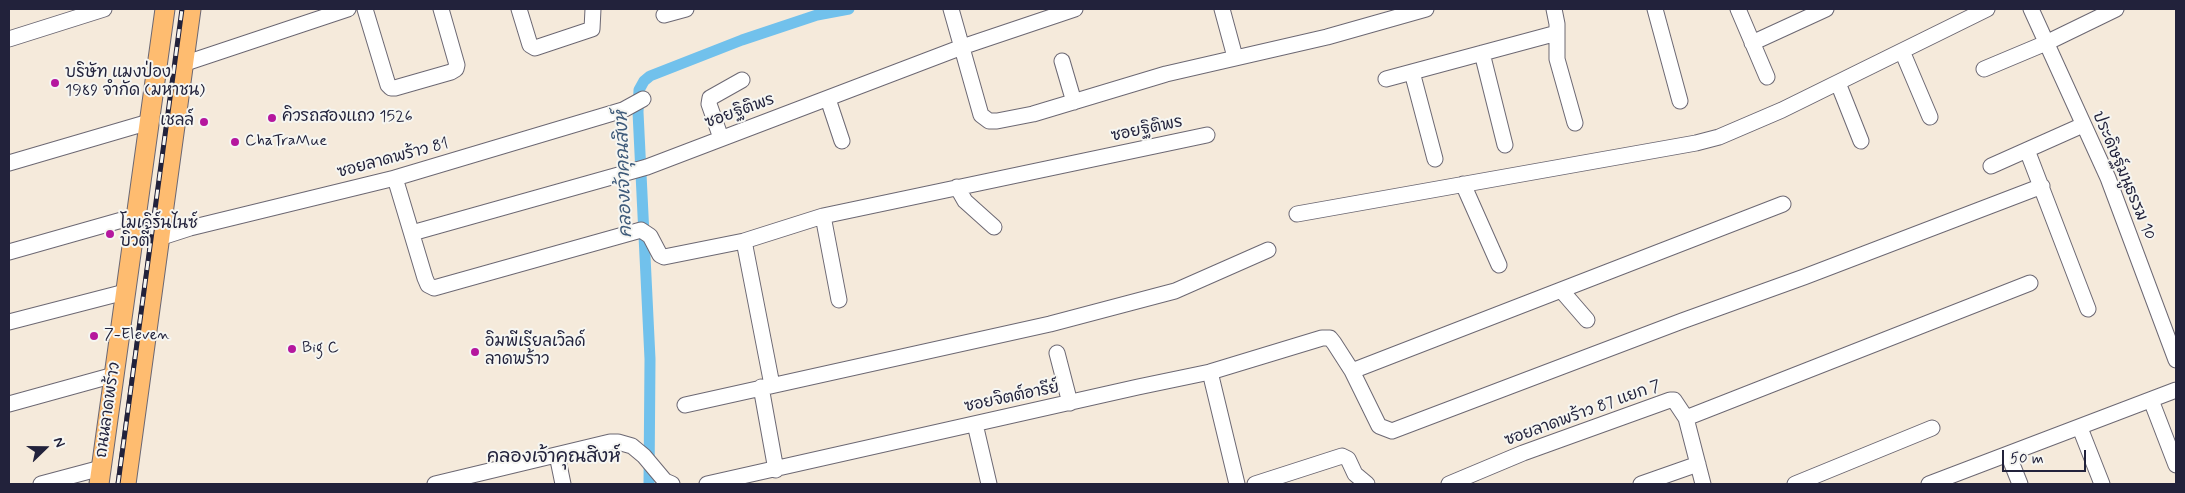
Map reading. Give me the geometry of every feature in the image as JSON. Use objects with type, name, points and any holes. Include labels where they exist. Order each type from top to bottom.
[{"type":"main road","name":"ถนนลาดพร้าว","points":[[100,476],[164,9]]},
{"type":"main road","name":"ถนนลาดพร้าว","points":[[126,484],[191,9]]},
{"type":"street","points":[[9,39],[104,9]]},
{"type":"street","points":[[183,64],[348,9]]},
{"type":"street","points":[[365,9],[388,85],[391,88],[395,88],[456,69],[457,65],[441,9]]},
{"type":"street","points":[[519,9],[530,45],[535,48],[586,31],[593,26],[593,9]]},
{"type":"street","points":[[664,15],[686,9]]},
{"type":"street","points":[[951,9],[981,115],[985,119],[997,122],[1033,114],[1166,74],[1327,37],[1426,9]]},
{"type":"street","name":"ซอยฐิติพร","points":[[412,233],[642,168],[962,47],[1075,9]]},
{"type":"street","points":[[1222,9],[1235,57]]},
{"type":"street","points":[[1554,9],[1558,59],[1575,123]]},
{"type":"street","points":[[1655,9],[1680,101]]},
{"type":"street","points":[[1738,9],[1767,77]]},
{"type":"street","points":[[1752,43],[1826,9]]},
{"type":"street","points":[[1297,214],[1696,143],[1719,137],[1782,110],[1987,9]]},
{"type":"street","name":"ประดิษฐ์มนูธรรม 10","points":[[2031,9],[2108,178],[2176,360]]},
{"type":"street","points":[[1984,69],[2046,43],[2116,9]]},
{"type":"street","points":[[1386,79],[1557,32]]},
{"type":"street","points":[[1902,51],[1930,117]]},
{"type":"street","points":[[1482,53],[1505,145]]},
{"type":"street","points":[[1062,61],[1074,102]]},
{"type":"street","points":[[1412,72],[1435,159]]},
{"type":"street","points":[[721,138],[709,104],[710,98],[742,80]]},
{"type":"street","points":[[1838,83],[1861,142]]},
{"type":"street","points":[[828,99],[842,141]]},
{"type":"street","name":"ซอยลาดพร้าว 81","points":[[159,238],[190,228],[395,178],[623,110],[638,102]]},
{"type":"street","points":[[9,163],[149,122]]},
{"type":"street","points":[[1992,166],[2083,125]]},
{"type":"street","name":"ซอยฐิติพร","points":[[395,178],[424,278],[428,285],[434,288],[646,233],[660,255],[664,257],[744,241],[822,216],[1207,135]]},
{"type":"street","points":[[2027,150],[2088,309]]},
{"type":"street","points":[[1462,184],[1499,265]]},
{"type":"street","points":[[1783,204],[1352,371],[1379,426],[1392,430],[1673,324],[1804,277],[2042,186]]},
{"type":"street","points":[[957,187],[965,200],[994,227]]},
{"type":"street","points":[[9,252],[136,216]]},
{"type":"street","points":[[822,216],[839,300]]},
{"type":"street","points":[[744,241],[767,386],[773,475]]},
{"type":"street","points":[[685,405],[1050,324],[1175,291],[1268,250]]},
{"type":"street","points":[[1686,418],[2030,283]]},
{"type":"street","points":[[1561,290],[1587,320]]},
{"type":"street","points":[[9,322],[125,292]]},
{"type":"street","name":"ซอยจิตต์อารีย์","points":[[707,484],[773,475],[975,424],[1138,386],[1210,372],[1322,338],[1330,338],[1352,371]]},
{"type":"street","points":[[1057,353],[1070,403]]},
{"type":"street","points":[[1210,372],[1237,484]]},
{"type":"street","points":[[9,404],[114,375]]},
{"type":"street","points":[[1939,483],[2008,454],[2176,390]]},
{"type":"street","name":"ซอยลาดพร้าว 87 แยก 7","points":[[1449,484],[1523,453],[1670,400],[1674,400],[1686,418],[1704,484]]},
{"type":"street","points":[[2151,400],[2176,465]]},
{"type":"street","points":[[975,424],[990,484]]},
{"type":"street","points":[[1795,484],[1932,428]]},
{"type":"street","points":[[2080,428],[2102,484]]},
{"type":"street","points":[[435,484],[610,442],[618,442],[632,446],[651,463],[665,481],[672,484]]},
{"type":"street","points":[[2008,454],[2020,484]]},
{"type":"street","points":[[557,455],[563,484]]},
{"type":"street","points":[[1255,484],[1283,481],[1342,456],[1348,460],[1355,474],[1367,484]]},
{"type":"street","points":[[1641,484],[1698,464]]},
{"type":"street","points":[[40,484],[100,476]]},
{"type":"waterway","name":"คลองเจ้าคุณสิงห์","points":[[649,484],[650,359],[638,112],[639,90],[644,81],[650,76],[742,40],[817,15],[849,9]]},
{"type":"railway","points":[[118,484],[182,9]]},
{"type":"place","name":"บริษัท แมงป่อง 1989 จำกัด (มหาชน)","points":[[55,83]]},
{"type":"place","name":"คิวรถสองแถว 1526","points":[[272,118]]},
{"type":"place","name":"เชลล์","points":[[204,122]]},
{"type":"place","name":"ChaTraMue","points":[[235,142]]},
{"type":"place","name":"โมเดิร์นไนซ์ บิวตี้","points":[[110,234]]},
{"type":"place","name":"7-Eleven","points":[[94,336]]},
{"type":"place","name":"Big C","points":[[292,349]]},
{"type":"place","name":"อิมพีเรียลเวิลด์ ลาดพร้าว","points":[[475,352]]},
{"type":"district","name":"คลองเจ้าคุณสิงห์","points":[[554,458]]}]
